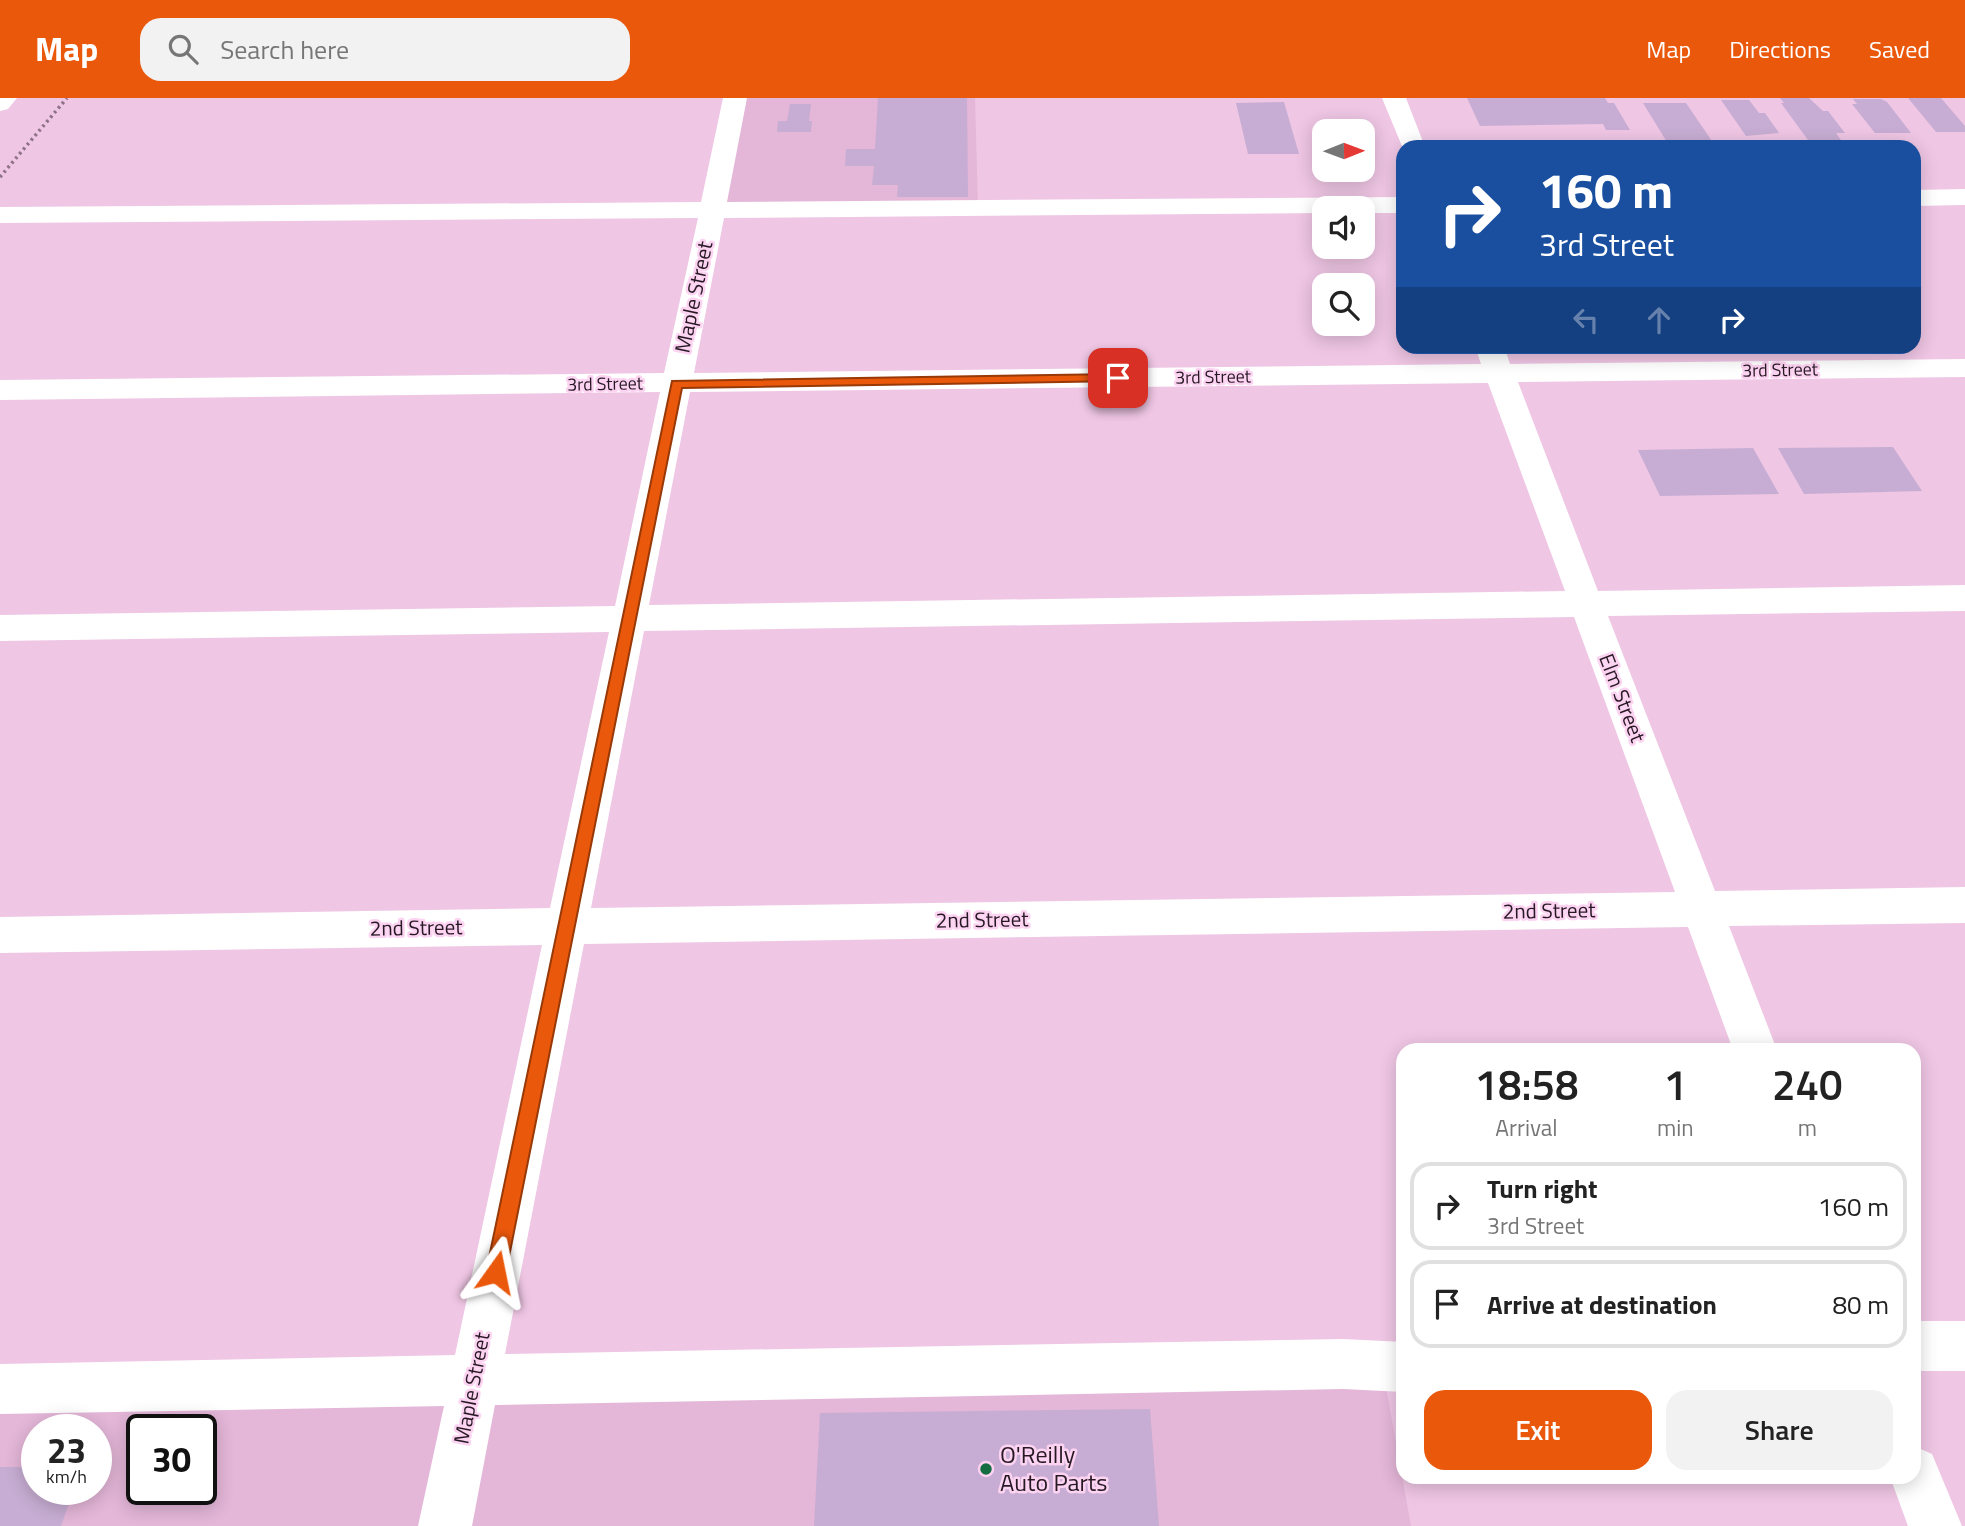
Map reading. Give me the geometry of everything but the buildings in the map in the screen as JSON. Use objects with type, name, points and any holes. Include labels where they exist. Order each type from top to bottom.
[{"type":"street","points":[[0,104],[5,98]]},
{"type":"street","name":"Maple Street","points":[[445,1526],[735,98]]},
{"type":"street","points":[[1395,98],[1410,140]]},
{"type":"street","points":[[1921,198],[1965,197]]},
{"type":"street","points":[[0,215],[1396,205]]},
{"type":"street","name":"3rd Street","points":[[0,390],[677,384],[1494,360],[1965,368]]},
{"type":"street","name":"Elm Street","points":[[1494,360],[1752,1043]]},
{"type":"street","points":[[0,628],[1965,598]]},
{"type":"street","name":"2nd Street","points":[[0,934],[1965,905]]},
{"type":"street","points":[[1921,1346],[1965,1346]]},
{"type":"street","points":[[0,1388],[1343,1364],[1396,1367]]},
{"type":"street","points":[[1919,1484],[1935,1526]]},
{"type":"path","points":[[0,177],[67,98]]},
{"type":"shaded area","points":[[735,98],[975,98],[978,209],[712,212]]},
{"type":"shaded area","points":[[1382,1365],[1396,1443],[1396,1484],[1403,1484],[1411,1526],[0,1526],[0,1389]]},
{"type":"place","name":"O'Reilly Auto Parts","points":[[986,1469]]},
{"type":"route","points":[[496,1272],[677,384],[1118,378]]}]
